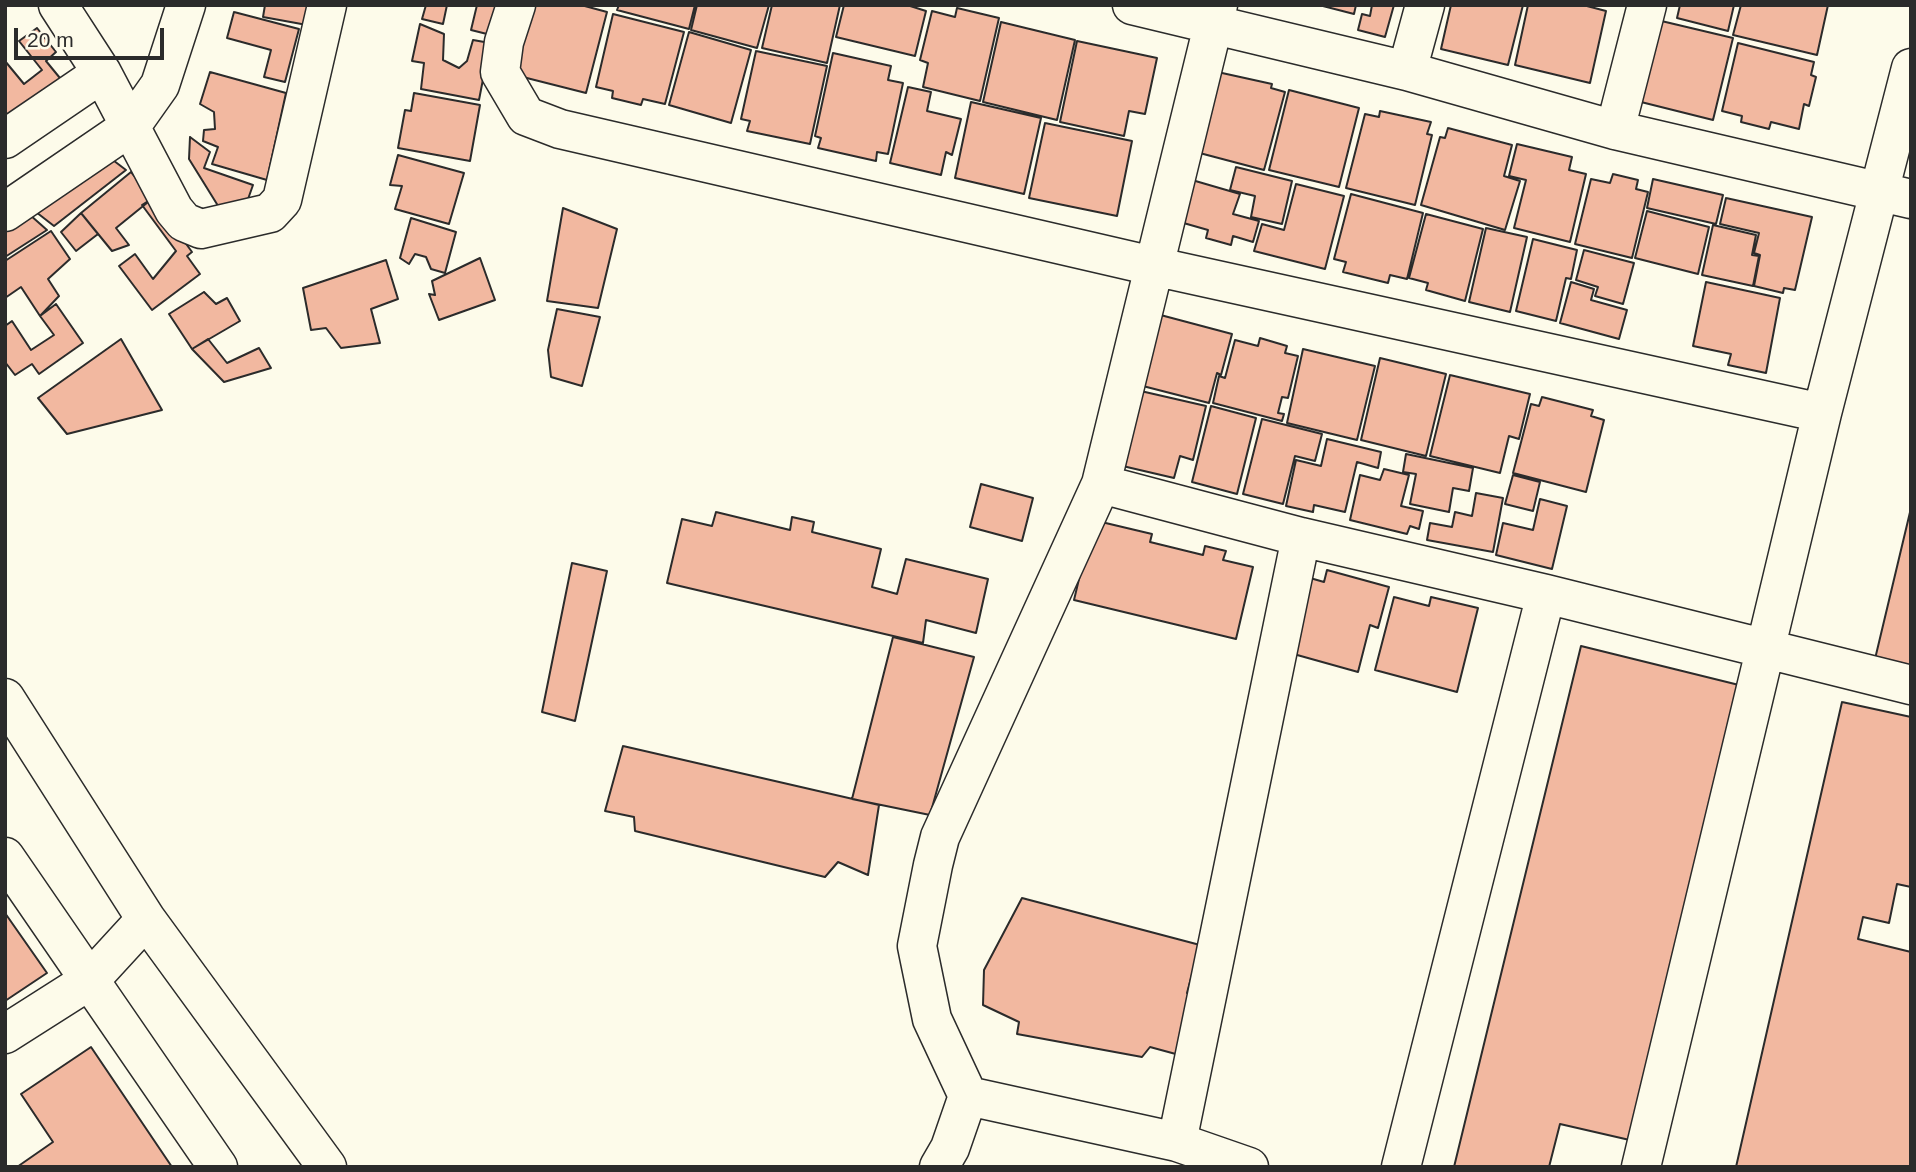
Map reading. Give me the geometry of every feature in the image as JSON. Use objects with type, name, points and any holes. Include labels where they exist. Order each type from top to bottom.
[{"type":"street","points":[[58,5],[102,73],[174,210],[184,222],[201,229],[270,213],[282,200],[327,5]]},
{"type":"street","points":[[5,212],[131,126],[160,85],[186,5]]},
{"type":"street","points":[[516,5],[504,42],[500,72],[526,116],[560,129],[1153,266],[1822,413]]},
{"type":"street","points":[[1132,5],[1215,16],[1615,130],[1895,195]]},
{"type":"street","points":[[1407,71],[1425,5]]},
{"type":"street","points":[[1615,130],[1647,5]]},
{"type":"street","points":[[939,1167],[950,1148],[968,1096],[932,1019],[917,946],[933,866],[940,837],[1101,484],[1215,16]]},
{"type":"street","points":[[1641,1167],[1822,413],[1895,195],[1911,68]]},
{"type":"street","points":[[5,139],[102,73]]},
{"type":"street","points":[[1101,484],[1301,537],[1546,594],[1765,651],[1911,685]]},
{"type":"street","points":[[1177,1142],[1301,537]]},
{"type":"street","points":[[1401,1167],[1546,594]]},
{"type":"street","points":[[5,698],[146,919],[327,1167]]},
{"type":"street","points":[[5,857],[218,1167]]},
{"type":"street","points":[[5,1034],[90,980],[146,919]]},
{"type":"street","points":[[968,1096],[1177,1142],[1249,1167]]},
{"type":"building","points":[[265,5],[310,5],[307,25],[263,17]]},
{"type":"building","points":[[426,5],[447,5],[443,24],[422,19]]},
{"type":"building","points":[[477,5],[498,5],[491,35],[471,30]]},
{"type":"building","points":[[528,5],[581,5],[607,12],[586,93],[511,74]]},
{"type":"building","points":[[619,5],[695,5],[689,29],[617,10]]},
{"type":"building","points":[[697,5],[769,5],[757,48],[691,30]]},
{"type":"building","points":[[772,5],[840,5],[827,63],[762,48]]},
{"type":"building","points":[[844,5],[907,5],[926,11],[915,56],[836,37]]},
{"type":"building","points":[[1319,5],[1356,5],[1354,14]]},
{"type":"building","points":[[1372,5],[1394,5],[1385,37],[1358,30],[1362,14],[1370,16]]},
{"type":"building","points":[[1451,5],[1523,5],[1508,65],[1441,49]]},
{"type":"building","points":[[1528,5],[1583,5],[1606,11],[1590,83],[1515,65]]},
{"type":"building","points":[[1680,5],[1734,5],[1728,31],[1677,18]]},
{"type":"building","points":[[1741,5],[1828,5],[1817,55],[1733,35]]},
{"type":"building","points":[[957,8],[999,18],[980,101],[923,87],[928,63],[920,60],[932,11],[955,17]]},
{"type":"building","points":[[234,12],[299,29],[285,82],[264,77],[271,50],[227,38]]},
{"type":"building","points":[[613,14],[684,32],[665,104],[643,99],[641,105],[612,98],[613,91],[596,87]]},
{"type":"building","points":[[1653,19],[1733,38],[1713,120],[1633,100]]},
{"type":"building","points":[[1001,22],[1075,40],[1057,120],[983,102]]},
{"type":"building","points":[[420,24],[444,34],[443,60],[459,68],[467,61],[473,40],[490,43],[479,100],[421,89],[424,63],[412,61]]},
{"type":"building","points":[[37,28],[56,52],[46,61],[64,83],[5,129],[5,61],[24,84],[42,70],[19,41]]},
{"type":"building","points":[[689,32],[751,50],[731,123],[669,105]]},
{"type":"building","points":[[1077,41],[1157,58],[1145,114],[1129,111],[1124,136],[1060,122]]},
{"type":"building","points":[[1738,43],[1814,62],[1811,75],[1816,77],[1809,106],[1804,104],[1799,129],[1771,122],[1769,129],[1741,122],[1742,116],[1722,111]]},
{"type":"building","points":[[756,51],[827,66],[810,144],[747,131],[750,121],[741,119]]},
{"type":"building","points":[[833,53],[891,66],[888,80],[903,83],[888,154],[877,152],[876,161],[818,148],[821,138],[815,136]]},
{"type":"building","points":[[1213,71],[1272,84],[1271,88],[1285,92],[1264,170],[1192,151]]},
{"type":"building","points":[[210,72],[286,93],[267,180],[212,164],[218,147],[203,141],[204,130],[215,129],[214,112],[200,104]]},
{"type":"building","points":[[908,87],[931,92],[927,111],[961,119],[952,155],[946,152],[941,175],[890,163]]},
{"type":"building","points":[[1289,90],[1359,108],[1339,187],[1269,170]]},
{"type":"building","points":[[414,93],[480,105],[470,161],[398,148],[405,110],[411,111]]},
{"type":"building","points":[[971,102],[1041,118],[1024,194],[955,178]]},
{"type":"building","points":[[1380,111],[1431,122],[1427,134],[1432,135],[1415,205],[1346,188],[1365,114],[1379,117]]},
{"type":"building","points":[[1045,123],[1132,141],[1117,216],[1029,198]]},
{"type":"building","points":[[1448,128],[1512,145],[1504,176],[1520,181],[1505,230],[1421,205],[1440,137],[1445,138]]},
{"type":"building","points":[[190,137],[210,152],[204,168],[253,185],[242,216],[220,209],[189,159]]},
{"type":"building","points":[[1517,144],[1572,157],[1569,170],[1586,174],[1570,242],[1514,228],[1526,180],[1509,176]]},
{"type":"building","points":[[101,151],[126,170],[54,226],[27,205]]},
{"type":"building","points":[[398,155],[464,173],[449,224],[395,209],[402,186],[390,185]]},
{"type":"building","points":[[1236,167],[1292,181],[1282,224],[1251,217],[1255,196],[1230,190]]},
{"type":"building","points":[[131,172],[153,198],[116,228],[129,245],[112,251],[81,213]]},
{"type":"building","points":[[1613,174],[1638,180],[1636,189],[1648,192],[1632,258],[1575,244],[1591,179],[1610,183]]},
{"type":"building","points":[[1653,179],[1723,195],[1716,224],[1647,208]]},
{"type":"building","points":[[1192,180],[1240,194],[1233,214],[1259,221],[1253,242],[1233,236],[1231,245],[1206,238],[1208,230],[1180,222]]},
{"type":"building","points":[[1296,184],[1344,196],[1325,269],[1254,251],[1262,224],[1284,230]]},
{"type":"building","points":[[1351,194],[1423,213],[1407,279],[1390,275],[1388,283],[1343,272],[1346,262],[1334,259]]},
{"type":"building","points":[[153,198],[192,252],[187,256],[200,274],[152,310],[119,266],[135,254],[153,279],[176,251],[142,205]]},
{"type":"building","points":[[1726,198],[1812,217],[1795,290],[1784,288],[1783,293],[1754,286],[1760,255],[1754,253],[1759,233],[1720,224]]},
{"type":"building","points":[[21,207],[47,230],[5,257],[5,218]]},
{"type":"building","points":[[563,208],[617,229],[598,308],[547,301]]},
{"type":"building","points":[[1647,211],[1709,227],[1698,274],[1635,258]]},
{"type":"building","points":[[81,213],[98,234],[76,251],[61,232]]},
{"type":"building","points":[[1426,214],[1483,229],[1465,301],[1426,290],[1428,283],[1409,278]]},
{"type":"building","points":[[411,218],[456,232],[445,273],[431,269],[426,257],[415,254],[409,264],[400,258]]},
{"type":"building","points":[[1713,225],[1756,235],[1752,255],[1759,256],[1753,286],[1702,275]]},
{"type":"building","points":[[1486,228],[1527,237],[1510,312],[1469,302]]},
{"type":"building","points":[[51,231],[70,259],[48,279],[59,296],[40,316],[21,287],[5,298],[5,261]]},
{"type":"building","points":[[1533,239],[1577,250],[1571,279],[1566,278],[1556,321],[1516,311]]},
{"type":"building","points":[[1584,250],[1634,263],[1623,304],[1595,296],[1598,287],[1576,280]]},
{"type":"building","points":[[480,258],[495,300],[439,320],[429,294],[435,295],[432,281]]},
{"type":"building","points":[[386,260],[398,299],[371,309],[380,343],[341,348],[326,328],[311,330],[303,288]]},
{"type":"building","points":[[1571,282],[1594,289],[1591,300],[1627,310],[1619,339],[1560,323]]},
{"type":"building","points":[[1706,282],[1780,298],[1766,373],[1728,365],[1731,354],[1693,346]]},
{"type":"building","points":[[204,292],[216,304],[227,298],[240,321],[192,349],[169,314]]},
{"type":"building","points":[[56,304],[83,343],[39,374],[32,364],[15,375],[5,362],[5,326],[12,321],[31,350],[54,335],[40,316]]},
{"type":"building","points":[[557,309],[600,317],[582,386],[551,377],[548,350]]},
{"type":"building","points":[[1153,313],[1232,334],[1221,375],[1217,373],[1209,403],[1135,384]]},
{"type":"building","points":[[1260,338],[1287,346],[1285,353],[1298,356],[1288,398],[1282,397],[1278,413],[1284,414],[1282,421],[1213,403],[1219,376],[1225,378],[1235,340],[1258,346]]},
{"type":"building","points":[[121,339],[162,410],[67,434],[38,398]]},
{"type":"building","points":[[208,339],[227,363],[259,348],[271,368],[224,382],[192,349]]},
{"type":"building","points":[[1303,349],[1375,366],[1357,440],[1287,423]]},
{"type":"building","points":[[1380,358],[1446,374],[1426,456],[1361,440]]},
{"type":"building","points":[[1450,375],[1530,394],[1519,439],[1509,436],[1500,473],[1430,456]]},
{"type":"building","points":[[1132,389],[1206,406],[1193,460],[1180,456],[1174,478],[1114,464]]},
{"type":"building","points":[[1542,397],[1593,410],[1591,416],[1604,420],[1586,492],[1513,473],[1531,404],[1539,406]]},
{"type":"building","points":[[1211,406],[1256,418],[1237,494],[1192,482]]},
{"type":"building","points":[[1262,419],[1322,434],[1315,461],[1295,456],[1283,504],[1243,494]]},
{"type":"building","points":[[1327,439],[1381,452],[1378,468],[1357,462],[1345,512],[1314,505],[1313,512],[1286,506],[1296,460],[1321,466]]},
{"type":"building","points":[[1406,454],[1473,468],[1469,491],[1453,488],[1449,512],[1410,504],[1416,474],[1403,472]]},
{"type":"building","points":[[1384,469],[1409,475],[1401,506],[1423,511],[1419,529],[1410,526],[1407,534],[1350,520],[1360,475],[1380,480]]},
{"type":"building","points":[[1513,475],[1540,482],[1533,511],[1505,504]]},
{"type":"building","points":[[981,484],[1033,498],[1022,541],[970,527]]},
{"type":"building","points":[[1476,493],[1503,498],[1493,552],[1427,540],[1430,523],[1452,527],[1455,512],[1472,516]]},
{"type":"building","points":[[1540,499],[1567,506],[1552,569],[1496,555],[1503,523],[1533,530]]},
{"type":"building","points":[[1911,508],[1911,668],[1875,659]]},
{"type":"building","points":[[716,512],[790,530],[792,517],[814,522],[812,532],[881,549],[872,587],[897,594],[906,559],[988,579],[976,633],[926,620],[923,643],[667,583],[682,519],[712,526]]},
{"type":"building","points":[[1093,520],[1152,534],[1150,542],[1203,555],[1205,546],[1226,551],[1223,560],[1253,567],[1236,639],[1074,600]]},
{"type":"building","points":[[572,563],[607,571],[575,721],[542,712]]},
{"type":"building","points":[[1327,570],[1389,587],[1378,628],[1370,625],[1358,672],[1290,653],[1310,578],[1324,582]]},
{"type":"building","points":[[1394,597],[1429,606],[1431,597],[1478,608],[1457,692],[1375,670]]},
{"type":"building","points":[[893,637],[974,657],[930,815],[852,799]]},
{"type":"building","points":[[1581,646],[1743,686],[1634,1141],[1560,1124],[1549,1167],[1454,1167]]},
{"type":"building","points":[[1842,702],[1911,717],[1911,887],[1897,884],[1889,923],[1863,917],[1858,939],[1911,952],[1911,1167],[1736,1167]]},
{"type":"building","points":[[623,746],[879,805],[868,875],[838,862],[825,877],[635,831],[634,817],[605,811]]},
{"type":"building","points":[[1022,898],[1200,945],[1187,993],[1198,996],[1183,1056],[1150,1047],[1142,1057],[1017,1034],[1019,1022],[983,1005],[984,970]]},
{"type":"building","points":[[5,913],[47,973],[5,1001]]},
{"type":"building","points":[[91,1047],[172,1167],[17,1167],[53,1142],[21,1094]]}]
